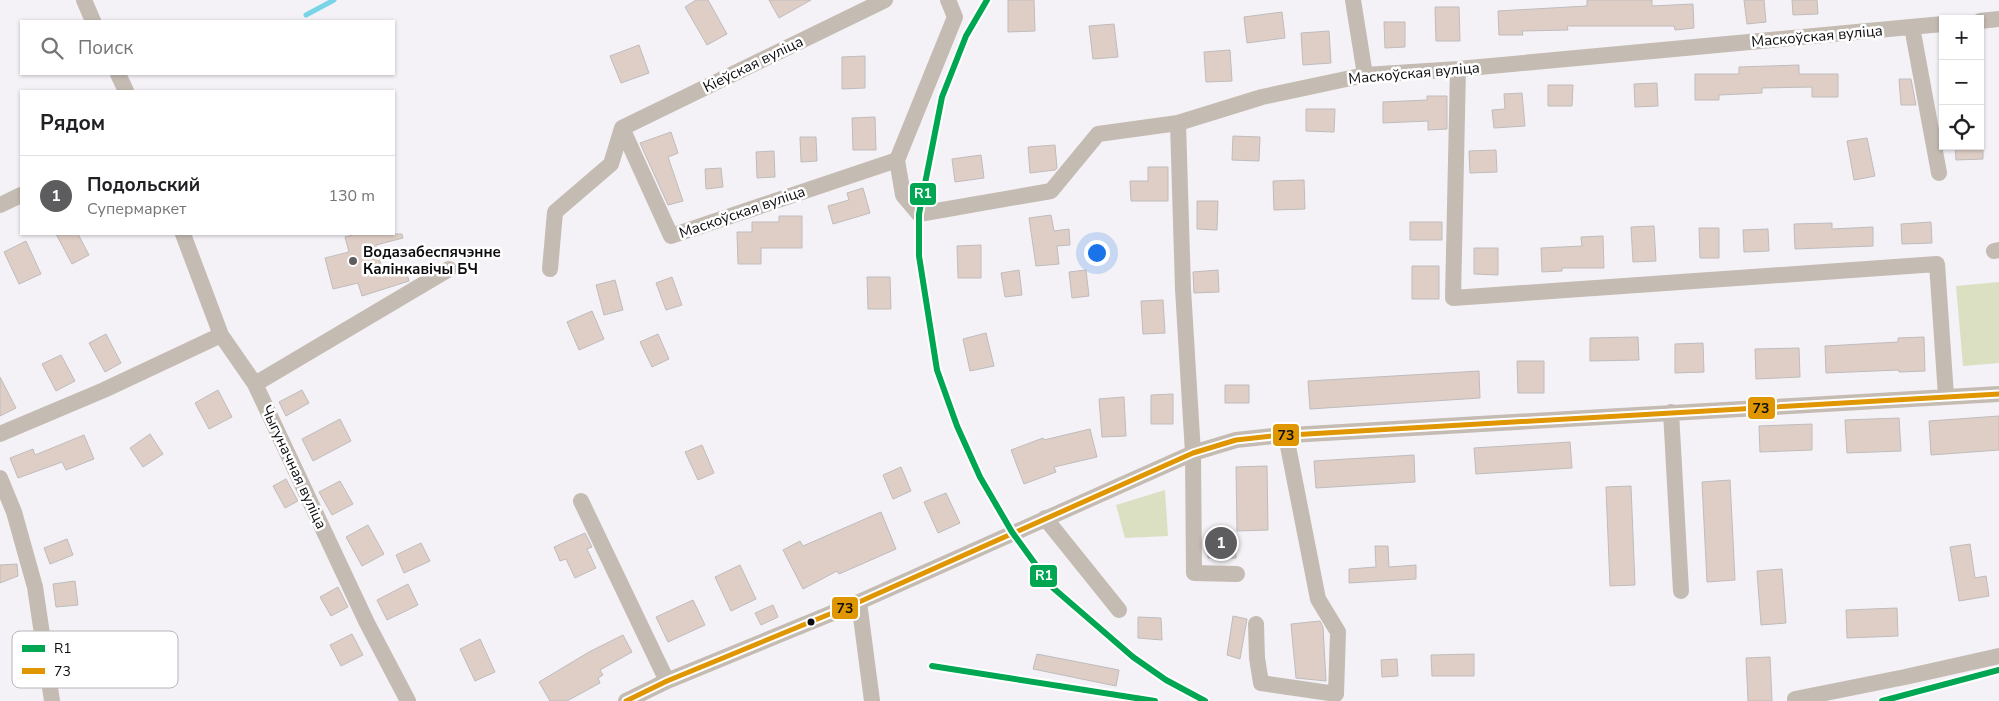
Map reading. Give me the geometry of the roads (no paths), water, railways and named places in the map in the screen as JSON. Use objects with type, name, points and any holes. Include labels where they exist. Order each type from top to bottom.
[{"type":"street","points":[[84,0],[94,20]]},
{"type":"street","name":"Кіеўская вуліца","points":[[622,128],[885,0]]},
{"type":"street","points":[[897,160],[955,17],[948,0]]},
{"type":"street","points":[[1353,0],[1365,75]]},
{"type":"street","points":[[1984,21],[1999,19]]},
{"type":"street","name":"Маскоўская вуліца","points":[[622,128],[671,236],[897,160],[903,195],[919,214],[1051,191],[1098,134],[1178,123],[1262,97],[1365,75],[1458,69],[1939,24]]},
{"type":"street","points":[[1912,27],[1939,173]]},
{"type":"street","points":[[1458,69],[1453,298],[1937,264],[1946,396]]},
{"type":"street","points":[[118,75],[126,90]]},
{"type":"street","points":[[1178,123],[1183,289],[1193,453],[1194,573],[1236,574]]},
{"type":"street","points":[[550,270],[555,212],[611,164],[622,128]]},
{"type":"street","points":[[0,205],[20,195]]},
{"type":"street","name":"Чыгуначная вуліца","points":[[183,235],[221,335],[254,384],[367,623],[408,701]]},
{"type":"street","points":[[254,384],[449,270]]},
{"type":"street","points":[[0,434],[104,390],[221,335]]},
{"type":"street","points":[[626,701],[667,681],[859,602],[1193,453],[1236,440],[1671,412],[1999,394]]},
{"type":"street","points":[[1671,412],[1681,591]]},
{"type":"street","points":[[1256,624],[1257,658],[1261,684],[1336,694],[1338,632],[1318,600],[1286,436]]},
{"type":"street","points":[[0,478],[14,512],[35,587],[42,631]]},
{"type":"street","points":[[581,500],[667,681]]},
{"type":"street","points":[[1045,518],[1120,610]]},
{"type":"street","points":[[859,602],[872,701]]},
{"type":"street","points":[[1795,699],[1999,656]]},
{"type":"street","points":[[50,688],[52,701]]},
{"type":"waterway","points":[[306,15],[334,0]]},
{"type":"place","name":"Водазабеспячэнне Калінкавічы БЧ","points":[[353,261]]},
{"type":"place","name":"Подольский","points":[[1221,543]]}]
